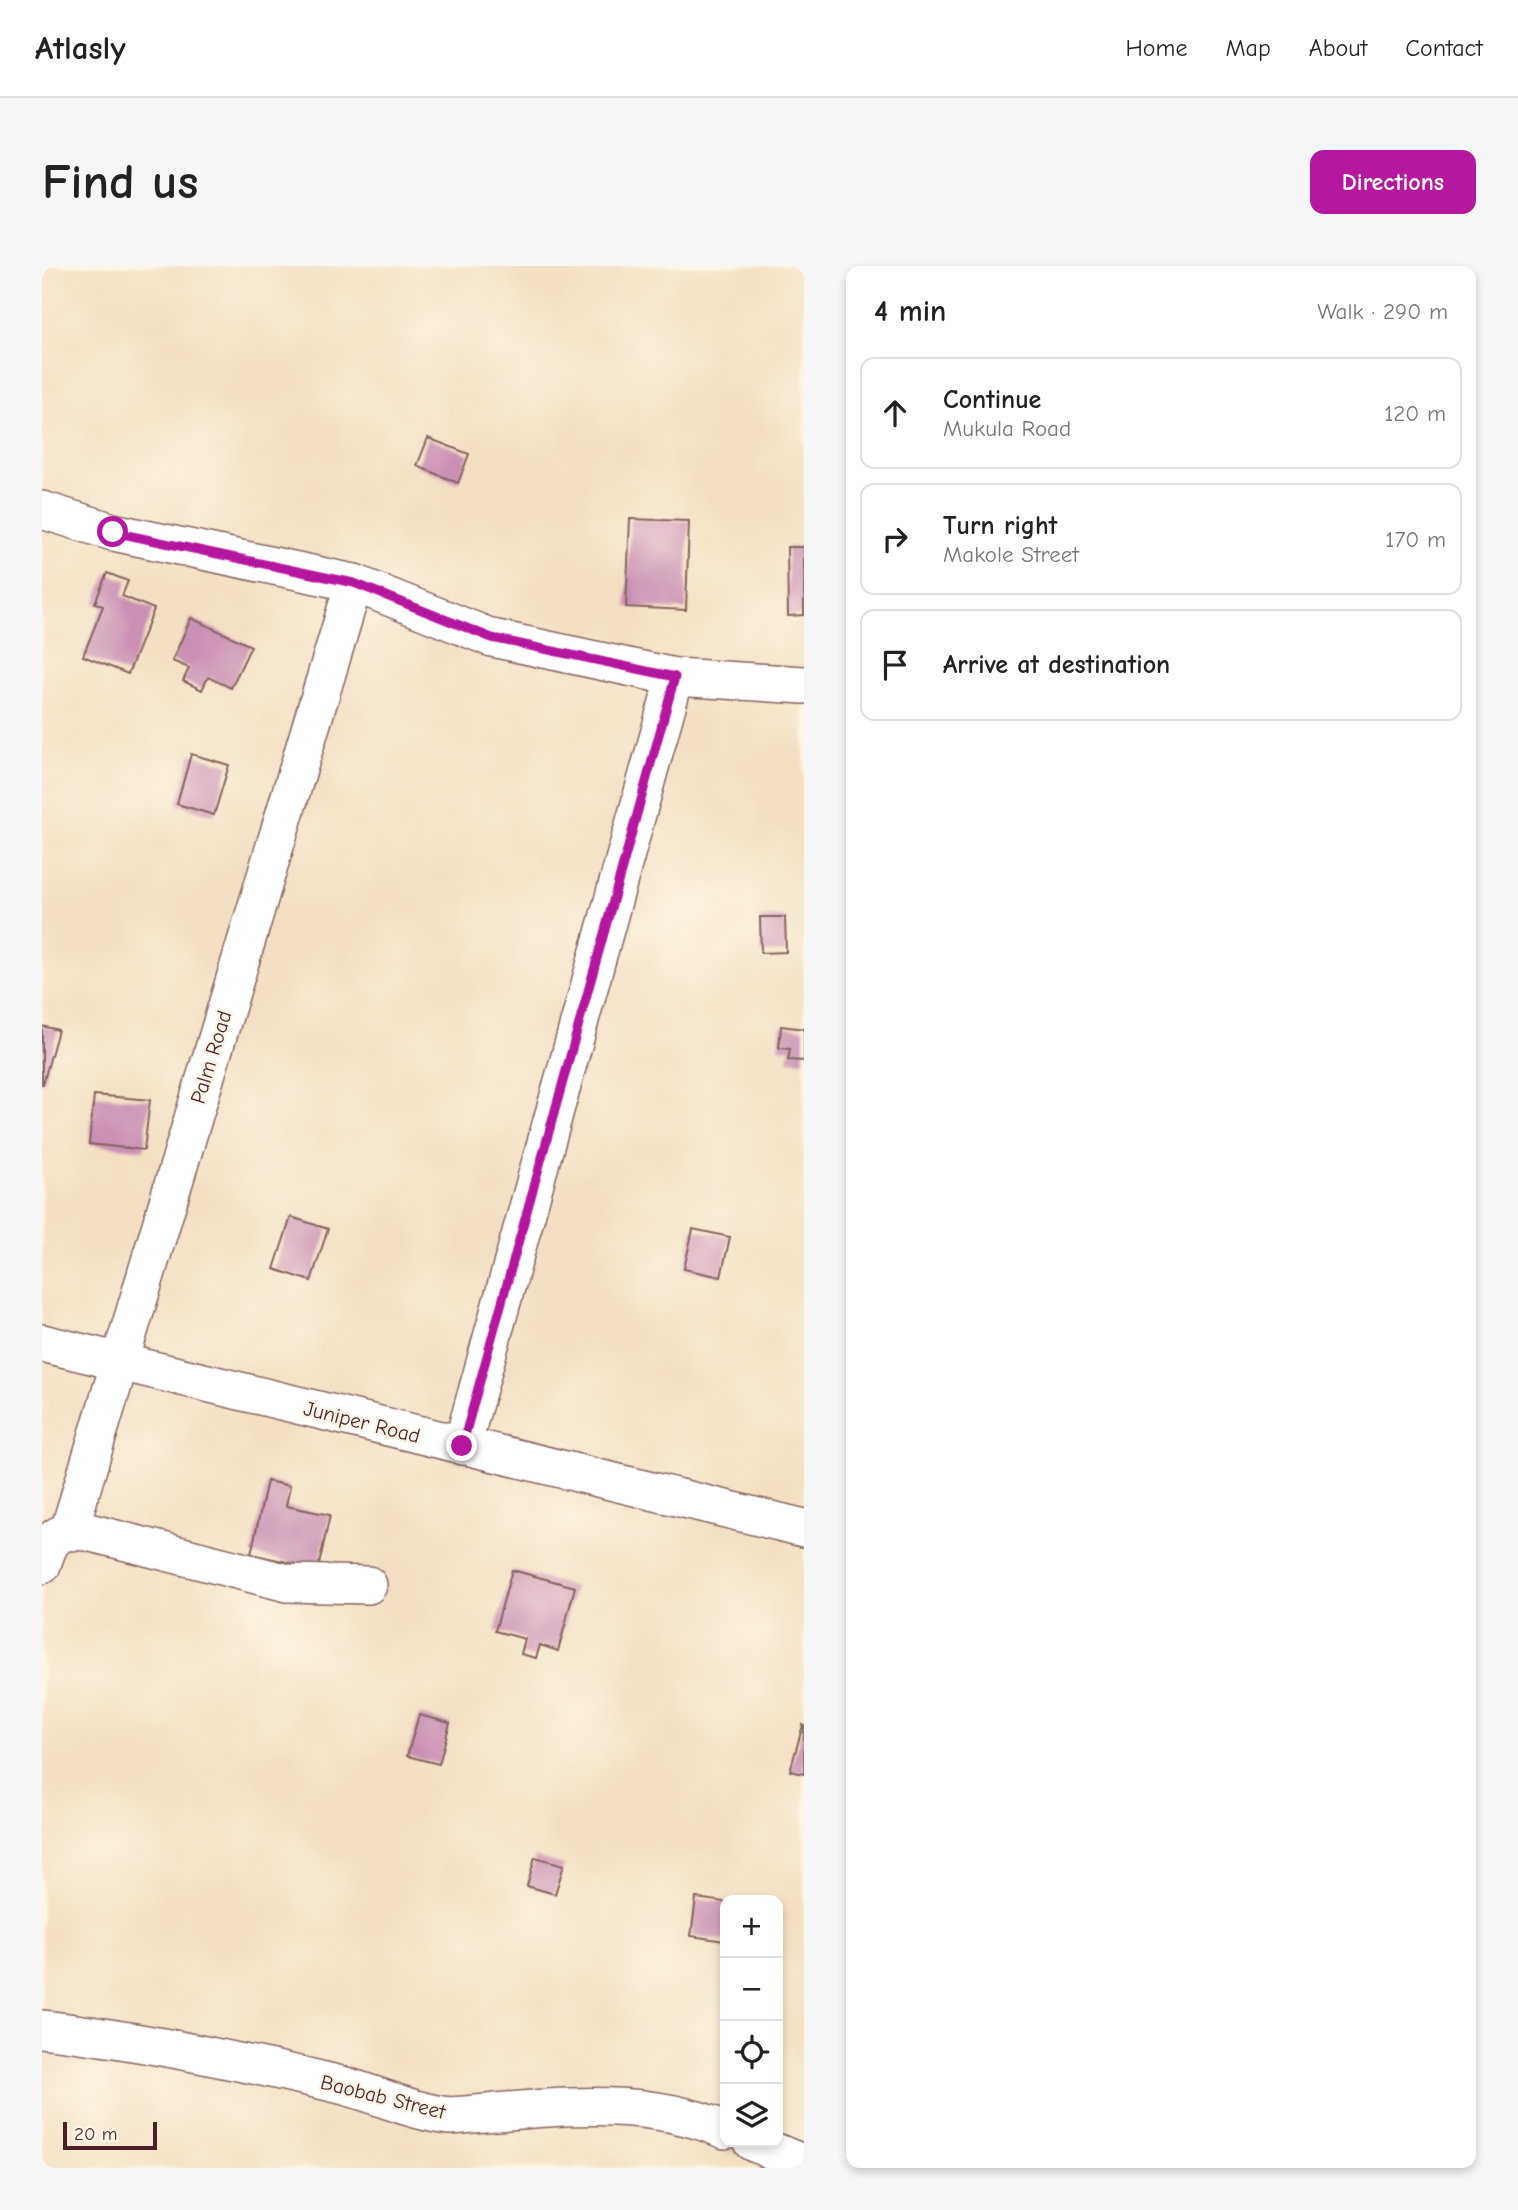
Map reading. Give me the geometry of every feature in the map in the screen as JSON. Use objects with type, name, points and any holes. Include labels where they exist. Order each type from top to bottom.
[{"type":"street","points":[[42,510],[113,532],[354,583],[492,638],[675,677],[804,685]]},
{"type":"street","name":"Palm Road","points":[[42,1565],[48,1546],[57,1534],[69,1531],[354,583]]},
{"type":"street","points":[[462,1446],[675,677]]},
{"type":"street","name":"Juniper Road","points":[[42,1343],[804,1528]]},
{"type":"street","points":[[69,1531],[88,1532],[288,1583],[368,1585]]},
{"type":"street","name":"Baobab Street","points":[[42,2029],[231,2059],[354,2088],[430,2113],[450,2116],[580,2107],[663,2111],[705,2121],[720,2128]]},
{"type":"street","points":[[764,2147],[804,2164]]},
{"type":"building","points":[[428,438],[469,454],[458,483],[417,466]]},
{"type":"building","points":[[630,519],[689,521],[686,610],[626,607]]},
{"type":"building","points":[[787,547],[804,547],[804,615],[788,616]]},
{"type":"building","points":[[107,573],[128,581],[122,596],[154,609],[128,674],[83,656],[103,606],[95,603]]},
{"type":"building","points":[[191,618],[251,646],[231,688],[208,677],[202,690],[183,681],[189,668],[172,661]]},
{"type":"building","points":[[191,754],[229,765],[214,815],[177,804]]},
{"type":"building","points":[[760,917],[785,917],[786,952],[761,953]]},
{"type":"building","points":[[42,1026],[58,1030],[43,1084],[42,1084]]},
{"type":"building","points":[[781,1026],[804,1029],[804,1061],[788,1060],[790,1049],[779,1048]]},
{"type":"building","points":[[94,1095],[150,1100],[144,1150],[89,1144]]},
{"type":"building","points":[[291,1217],[328,1229],[311,1281],[274,1269]]},
{"type":"building","points":[[693,1229],[730,1237],[721,1277],[684,1269]]},
{"type":"building","points":[[267,1481],[290,1486],[286,1506],[330,1515],[318,1569],[251,1554]]},
{"type":"building","points":[[512,1570],[575,1587],[558,1651],[540,1645],[536,1658],[521,1654],[525,1639],[495,1631]]},
{"type":"building","points":[[419,1715],[450,1723],[439,1764],[407,1756]]},
{"type":"building","points":[[804,1726],[804,1774],[790,1771]]},
{"type":"building","points":[[535,1857],[564,1865],[555,1894],[527,1886]]},
{"type":"building","points":[[696,1898],[720,1901],[720,1940],[691,1936]]},
{"type":"route","points":[[113,532],[354,583],[492,638],[675,677],[462,1446]]}]
